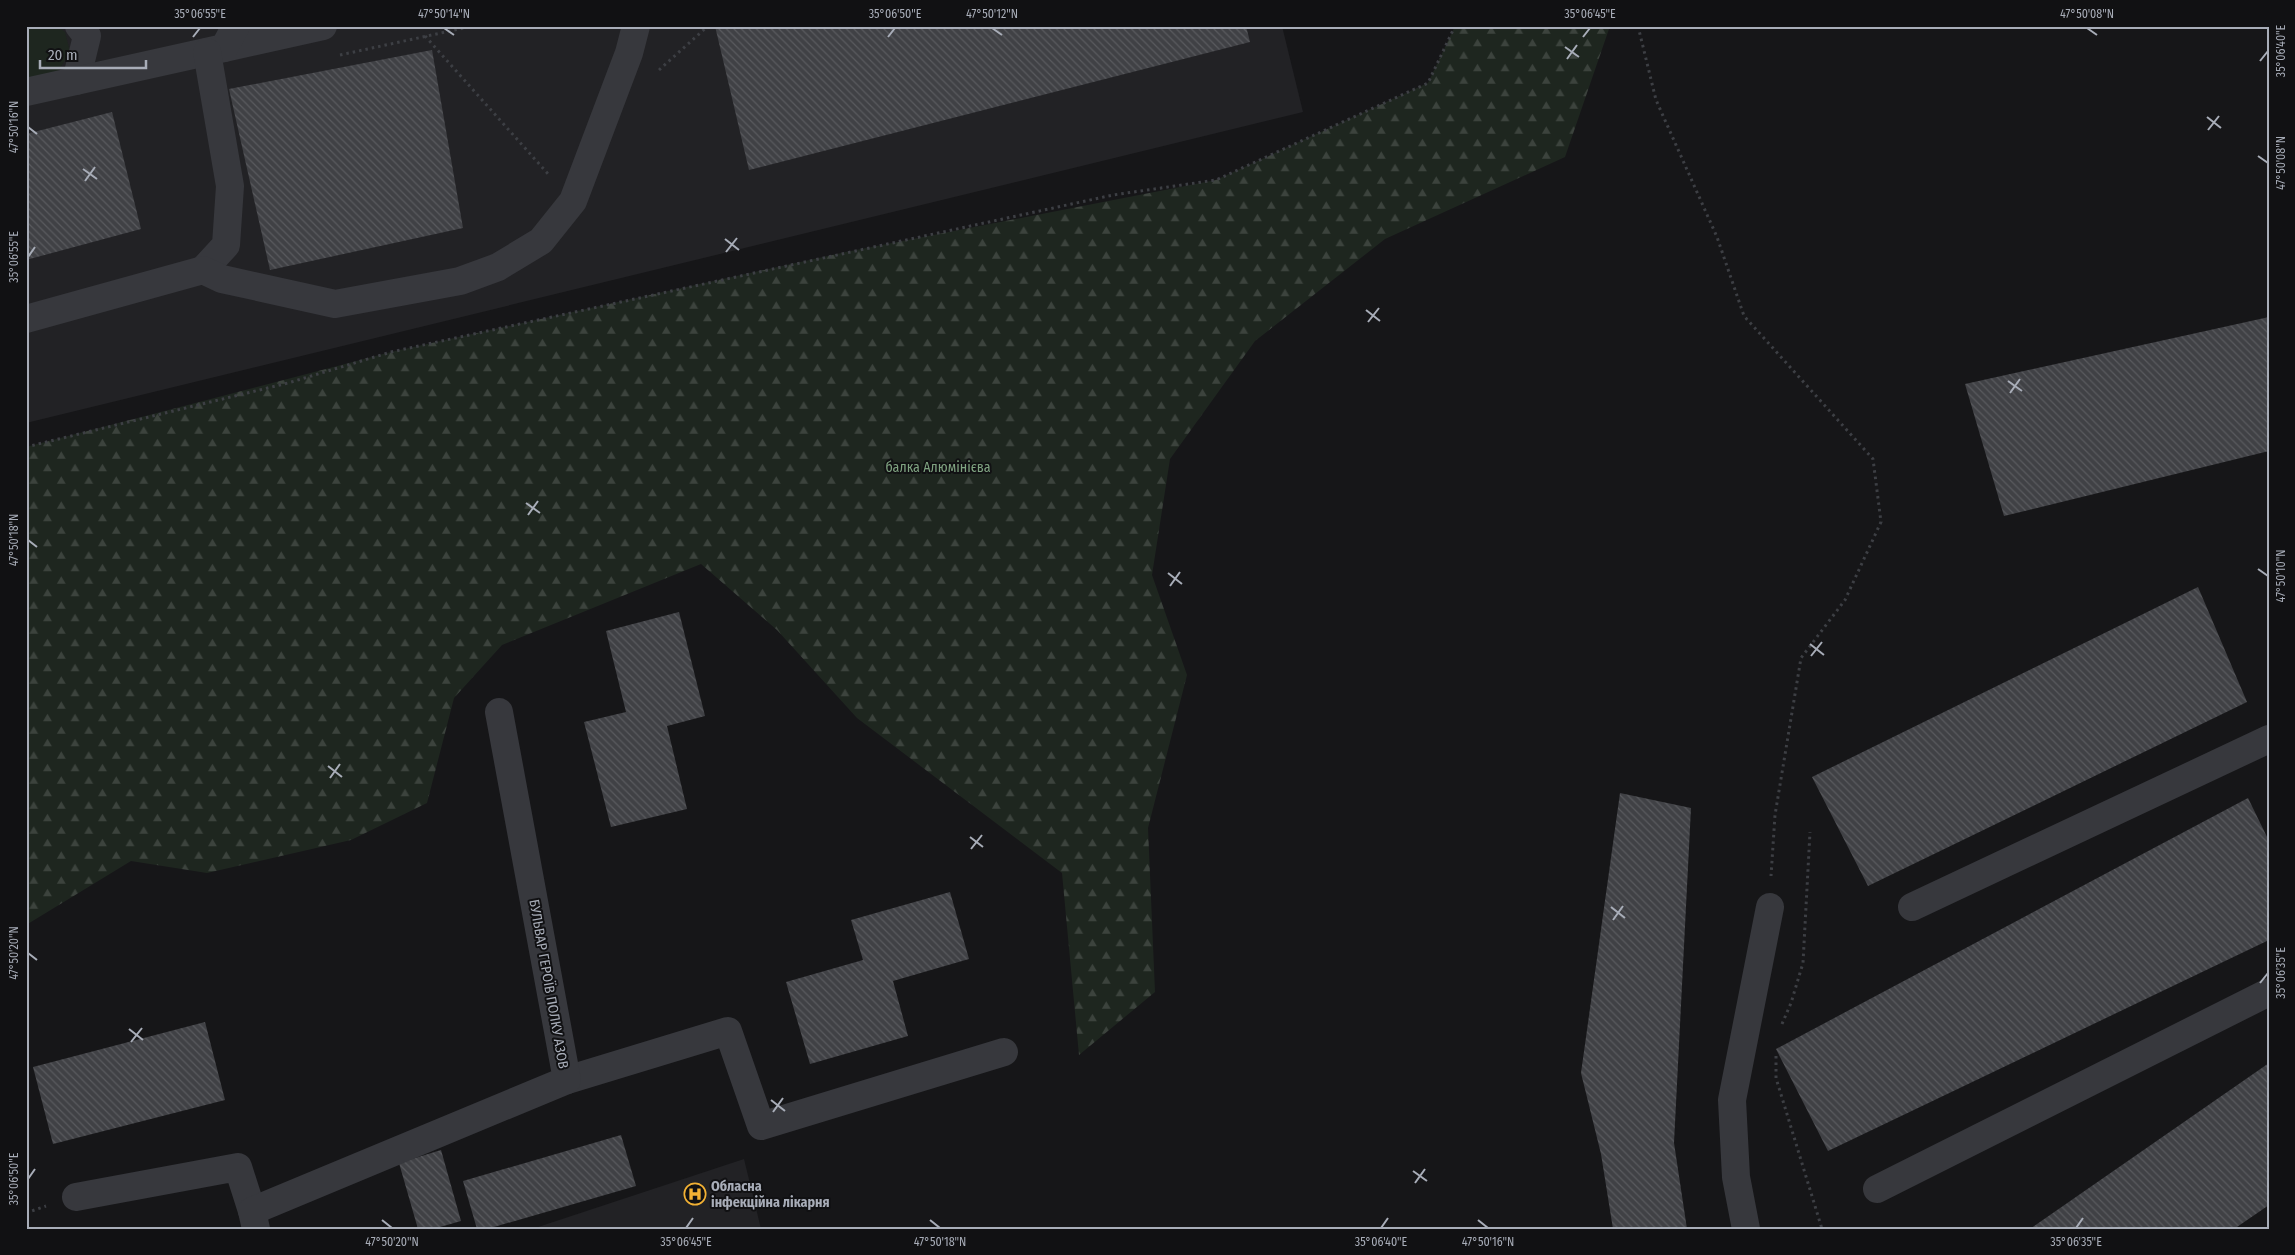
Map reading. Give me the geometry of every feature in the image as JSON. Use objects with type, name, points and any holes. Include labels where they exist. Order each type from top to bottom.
[{"type":"street","points":[[76,81],[87,36],[79,26]]},
{"type":"street","points":[[26,92],[76,81],[222,42],[323,26]]},
{"type":"street","points":[[203,270],[222,279],[335,304],[460,281],[498,267],[541,241],[573,201],[626,61],[636,26]]},
{"type":"street","points":[[26,319],[203,270],[226,245],[230,186],[222,42]]},
{"type":"street","name":"БУЛЬВАР ГЕРОЇВ ПОЛКУ АЗОВ","points":[[254,1220],[567,1080],[499,712]]},
{"type":"street","points":[[1912,907],[2269,739]]},
{"type":"street","points":[[1746,1229],[1736,1177],[1732,1100],[1770,907]]},
{"type":"street","points":[[1878,1189],[2269,992]]},
{"type":"street","points":[[567,1080],[728,1031],[761,1126],[1004,1052]]},
{"type":"street","points":[[76,1197],[238,1167],[254,1220]]},
{"type":"path","points":[[415,38],[473,26]]},
{"type":"path","points":[[26,447],[288,383],[391,352],[1104,197],[1216,180],[1428,82],[1455,26]]},
{"type":"path","points":[[1638,26],[1656,100],[1717,237],[1744,316],[1873,458],[1881,522],[1845,600],[1801,658],[1775,815],[1770,907]]},
{"type":"path","points":[[425,36],[573,201]]},
{"type":"path","points":[[1780,1029],[1791,1003],[1802,963],[1810,832]]},
{"type":"path","points":[[1776,1048],[1776,1078],[1822,1229]]},
{"type":"shaded area","points":[[26,26],[1282,26],[1303,112],[26,423]]},
{"type":"shaded area","name":"Обласна інфекційна лікарня","points":[[744,1159],[761,1229],[532,1229]]},
{"type":"green space","points":[[26,26],[57,26],[65,32],[70,52],[57,73],[26,80]]},
{"type":"green space","name":"балка Алюмінієва","points":[[1455,26],[1610,26],[1565,157],[1385,239],[1255,341],[1170,459],[1152,575],[1187,675],[1148,828],[1155,992],[1079,1055],[1062,873],[857,718],[777,630],[701,564],[502,645],[454,698],[427,803],[351,840],[207,873],[131,861],[26,925],[26,447],[391,352],[846,252],[1216,180],[1428,83]]},
{"type":"building","points":[[715,26],[1246,26],[1250,42],[749,170]]},
{"type":"building","points":[[432,50],[463,228],[270,270],[229,89]]},
{"type":"building","points":[[112,112],[141,229],[26,260],[26,134]]},
{"type":"building","points":[[2269,317],[2269,451],[2004,516],[1965,384]]},
{"type":"building","points":[[2198,587],[2247,702],[1868,886],[1812,777]]},
{"type":"building","points":[[679,612],[705,716],[667,726],[687,809],[611,827],[584,722],[626,712],[606,631]]},
{"type":"building","points":[[1620,793],[1691,808],[1674,1143],[1687,1229],[1613,1229],[1601,1154],[1581,1073]]},
{"type":"building","points":[[2248,798],[2269,841],[2269,940],[1828,1151],[1776,1049]]},
{"type":"building","points":[[950,892],[969,959],[893,981],[908,1036],[810,1064],[786,982],[863,960],[851,920]]},
{"type":"building","points":[[205,1022],[225,1100],[53,1144],[33,1067]]},
{"type":"building","points":[[2269,1063],[2269,1205],[2234,1229],[2030,1229]]},
{"type":"building","points":[[621,1135],[636,1186],[487,1229],[477,1229],[463,1181]]},
{"type":"building","points":[[441,1150],[461,1221],[433,1229],[418,1229],[399,1163]]},
{"type":"place","name":"Обласна інфекційна лікарня","points":[[695,1194]]}]
